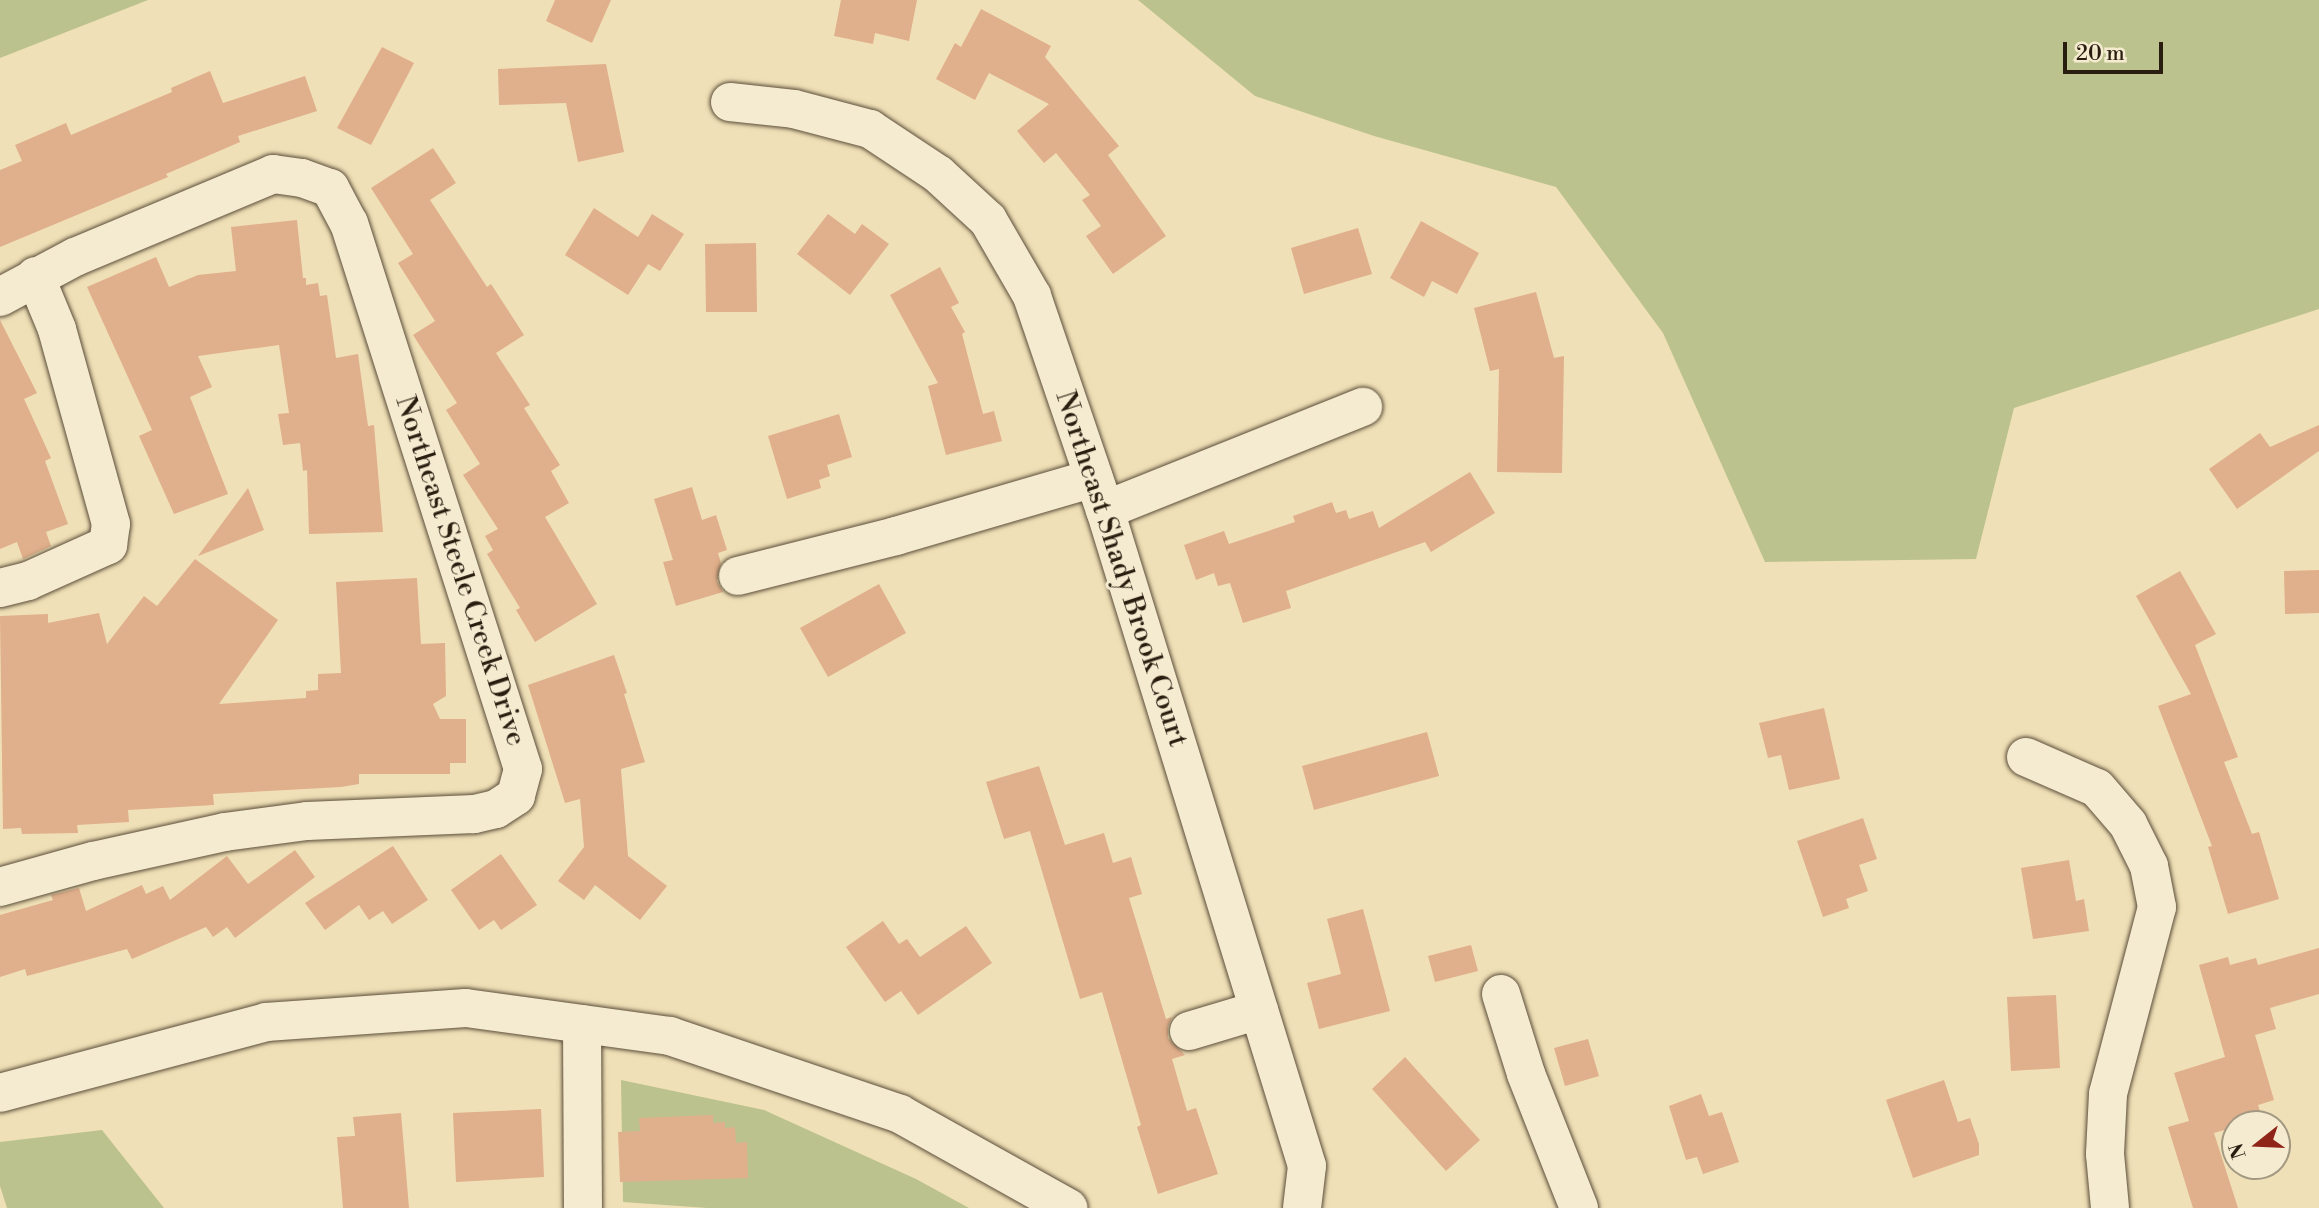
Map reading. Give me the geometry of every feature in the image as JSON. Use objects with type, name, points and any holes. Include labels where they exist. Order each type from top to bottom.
[{"type":"street","name":"Northeast Shady Brook Court","points":[[730,102],[794,109],[870,129],[938,174],[988,220],[1032,296],[1100,494],[1307,1166],[1302,1208]]},
{"type":"street","name":"Northeast Steele Creek Drive","points":[[0,297],[34,276],[273,174],[302,178],[330,188],[349,223],[523,769],[516,796],[496,809],[474,814],[307,821],[225,832],[93,861],[0,887]]},
{"type":"street","points":[[0,588],[28,581],[108,545],[111,524],[57,329],[34,276]]},
{"type":"street","points":[[738,576],[896,536],[1100,494],[1363,407]]},
{"type":"street","points":[[2026,757],[2097,788],[2128,824],[2149,866],[2157,906],[2108,1094],[2105,1154],[2110,1208]]},
{"type":"street","points":[[1501,994],[1526,1074],[1579,1208]]},
{"type":"street","points":[[0,1093],[266,1022],[466,1008],[670,1036],[900,1114],[1068,1208]]},
{"type":"street","points":[[1189,1031],[1259,1010]]},
{"type":"street","points":[[582,1024],[583,1208]]},
{"type":"green space","points":[[0,0],[148,0],[0,58]]},
{"type":"green space","points":[[1138,0],[2319,0],[2319,309],[2014,408],[1976,559],[1765,562],[1663,333],[1556,187],[1374,136],[1255,96]]},
{"type":"green space","points":[[621,1080],[764,1110],[916,1179],[969,1208],[707,1208],[623,1202]]},
{"type":"green space","points":[[102,1130],[164,1208],[7,1208],[0,1186],[0,1142]]},
{"type":"building","points":[[555,0],[611,0],[592,43],[546,21]]},
{"type":"building","points":[[841,0],[917,0],[909,41],[875,33],[873,44],[834,36]]},
{"type":"building","points":[[981,9],[1051,46],[1045,57],[1119,146],[1108,155],[1166,236],[1113,274],[1086,236],[1101,226],[1082,200],[1090,195],[1056,153],[1044,163],[1017,131],[1049,104],[989,73],[975,100],[936,79],[955,43],[961,47]]},
{"type":"building","points":[[382,47],[414,63],[371,145],[337,128]]},
{"type":"building","points":[[606,64],[624,152],[578,162],[566,103],[499,105],[498,69]]},
{"type":"building","points":[[210,71],[223,103],[305,76],[317,111],[238,136],[240,142],[166,174],[168,177],[0,247],[0,170],[22,161],[15,145],[66,123],[71,135],[172,92],[171,88]]},
{"type":"building","points":[[433,148],[456,183],[430,200],[487,287],[491,284],[524,335],[496,353],[530,405],[524,408],[560,465],[551,471],[569,503],[545,517],[597,604],[535,642],[516,610],[520,608],[487,554],[493,550],[485,536],[498,529],[463,475],[480,464],[446,410],[457,403],[413,335],[435,321],[398,263],[413,254],[371,188]]},
{"type":"building","points":[[594,208],[638,237],[652,214],[684,234],[660,271],[648,264],[628,295],[565,255]]},
{"type":"building","points":[[828,214],[855,234],[862,224],[889,244],[850,295],[797,254]]},
{"type":"building","points":[[297,220],[303,278],[306,278],[306,285],[318,283],[320,296],[327,295],[336,358],[358,354],[368,426],[374,425],[383,532],[309,534],[307,470],[303,471],[300,443],[283,445],[278,414],[289,413],[279,345],[198,356],[212,387],[190,397],[228,494],[174,514],[139,436],[152,430],[87,287],[156,257],[169,287],[198,275],[236,271],[231,227]]},
{"type":"building","points":[[1421,221],[1479,253],[1457,294],[1432,281],[1424,297],[1390,278]]},
{"type":"building","points":[[1358,228],[1372,274],[1304,294],[1291,248]]},
{"type":"building","points":[[756,243],[757,312],[706,312],[705,244]]},
{"type":"building","points":[[940,267],[959,303],[951,307],[965,332],[962,334],[983,414],[994,411],[1002,441],[946,455],[928,386],[938,383],[890,295]]},
{"type":"building","points":[[1536,292],[1554,358],[1564,356],[1562,473],[1497,472],[1499,369],[1490,371],[1474,308]]},
{"type":"building","points":[[0,320],[37,393],[24,399],[51,458],[45,461],[68,524],[46,532],[51,546],[23,559],[17,542],[0,549]]},
{"type":"building","points":[[839,414],[852,457],[827,465],[830,476],[819,480],[821,488],[787,499],[768,436]]},
{"type":"building","points":[[2319,425],[2319,451],[2237,509],[2209,469],[2260,433],[2270,447]]},
{"type":"building","points":[[1470,472],[1495,513],[1431,552],[1425,542],[1286,591],[1291,608],[1243,623],[1230,583],[1218,586],[1214,573],[1196,580],[1184,545],[1224,531],[1229,544],[1295,522],[1293,516],[1332,502],[1336,513],[1346,510],[1349,519],[1373,511],[1379,528]]},
{"type":"building","points":[[692,487],[702,520],[716,515],[727,550],[718,553],[721,563],[717,581],[723,592],[676,606],[663,562],[673,560],[654,499]]},
{"type":"building","points":[[248,488],[264,530],[198,556]]},
{"type":"building","points":[[195,559],[278,620],[219,704],[306,698],[306,691],[318,690],[318,674],[341,673],[336,582],[417,578],[421,644],[445,643],[446,696],[433,704],[440,719],[466,719],[466,763],[450,763],[450,774],[359,774],[359,784],[341,787],[213,794],[214,805],[128,810],[129,822],[77,825],[78,833],[22,834],[21,828],[3,829],[0,616],[48,614],[48,623],[99,613],[107,644],[144,596],[157,606]]},
{"type":"building","points":[[2319,570],[2319,613],[2285,614],[2284,571]]},
{"type":"building","points":[[2180,571],[2216,634],[2195,645],[2238,757],[2224,762],[2252,834],[2259,832],[2279,899],[2228,914],[2208,847],[2212,846],[2158,706],[2191,694],[2136,596]]},
{"type":"building","points":[[879,584],[906,633],[828,677],[800,628]]},
{"type":"building","points":[[614,655],[645,762],[621,769],[628,856],[667,886],[640,920],[595,885],[584,900],[558,881],[584,847],[580,799],[565,803],[528,685]]},
{"type":"building","points":[[1824,708],[1840,779],[1789,790],[1781,755],[1768,758],[1759,723]]},
{"type":"building","points":[[1427,732],[1439,776],[1314,810],[1302,766]]},
{"type":"building","points":[[1039,766],[1065,845],[1104,833],[1113,863],[1131,857],[1142,894],[1129,898],[1166,1019],[1172,1017],[1168,1038],[1185,1055],[1172,1059],[1187,1111],[1196,1108],[1218,1174],[1158,1194],[1137,1127],[1141,1125],[1102,992],[1080,999],[1030,831],[1004,839],[986,782]]},
{"type":"building","points":[[1863,818],[1877,859],[1859,865],[1868,891],[1846,899],[1849,908],[1823,917],[1797,841]]},
{"type":"building","points":[[393,846],[428,900],[392,924],[383,911],[369,920],[359,905],[325,930],[305,903]]},
{"type":"building","points":[[295,850],[315,877],[235,938],[227,927],[213,937],[206,927],[132,959],[127,949],[27,976],[25,969],[0,977],[0,915],[53,900],[51,895],[79,888],[86,911],[142,885],[146,894],[163,886],[170,900],[227,856],[248,884]]},
{"type":"building","points":[[501,854],[537,905],[501,930],[494,920],[479,930],[451,890]]},
{"type":"building","points":[[2069,860],[2076,901],[2084,899],[2089,931],[2033,939],[2021,868]]},
{"type":"building","points":[[1363,909],[1390,1011],[1319,1029],[1307,983],[1341,974],[1327,919]]},
{"type":"building","points":[[883,921],[899,944],[907,939],[920,957],[966,926],[992,963],[918,1015],[901,991],[885,1002],[846,947]]},
{"type":"building","points":[[1471,945],[1478,971],[1435,982],[1428,956]]},
{"type":"building","points":[[2319,948],[2319,994],[2270,1008],[2276,1029],[2255,1035],[2274,1100],[2258,1105],[2260,1110],[2221,1110],[2221,1131],[2214,1133],[2221,1155],[2221,1180],[2229,1180],[2238,1208],[2193,1208],[2168,1127],[2189,1121],[2174,1073],[2225,1057],[2199,965],[2228,957],[2230,965],[2256,958],[2258,965]]},
{"type":"building","points":[[2056,995],[2060,1068],[2011,1071],[2007,997]]},
{"type":"building","points":[[1588,1039],[1599,1076],[1565,1086],[1554,1048]]},
{"type":"building","points":[[1405,1057],[1480,1140],[1446,1171],[1372,1089]]},
{"type":"building","points":[[1944,1080],[1958,1122],[1970,1118],[1979,1144],[1979,1155],[1913,1178],[1886,1100]]},
{"type":"building","points":[[1701,1094],[1709,1116],[1722,1112],[1739,1162],[1703,1174],[1697,1157],[1686,1160],[1669,1106]]},
{"type":"building","points":[[541,1109],[544,1177],[456,1182],[453,1113]]},
{"type":"building","points":[[401,1113],[409,1208],[343,1208],[337,1137],[355,1136],[353,1117]]},
{"type":"building","points":[[713,1115],[713,1123],[725,1122],[725,1128],[735,1127],[736,1143],[747,1142],[748,1178],[620,1182],[618,1132],[640,1131],[639,1118]]}]
